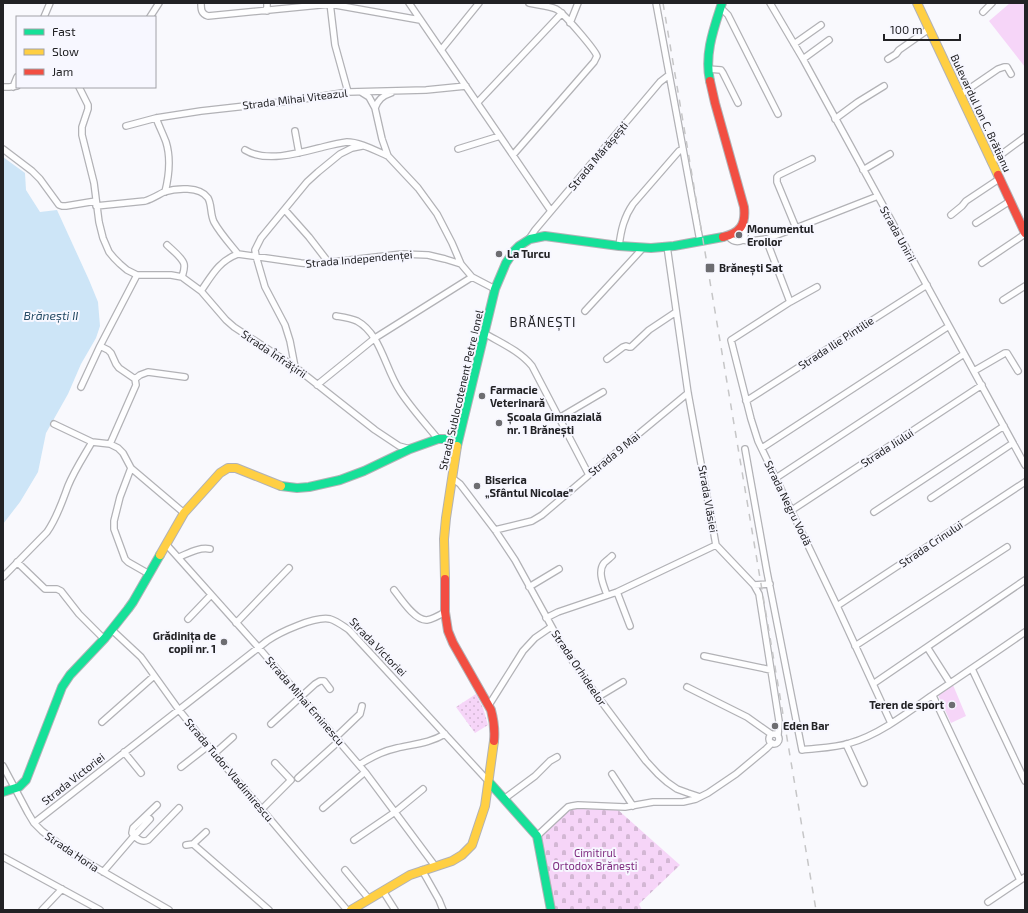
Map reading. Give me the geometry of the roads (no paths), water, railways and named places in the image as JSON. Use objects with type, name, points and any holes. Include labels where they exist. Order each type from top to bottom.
[{"type":"main road","name":"Bulevardul Ion C. Brătianu","points":[[917,3],[999,179],[1023,222],[1025,234]]},
{"type":"main road","points":[[529,239],[548,236],[643,248],[667,246],[728,236],[737,232],[742,226],[745,217],[744,204],[711,91],[708,69],[709,46],[721,5]]},
{"type":"main road","name":"Strada Sublocotenent Petre Ionel","points":[[351,910],[364,907],[369,899],[410,875],[457,858],[466,852],[472,845],[482,819],[489,782],[495,733],[494,720],[489,705],[453,643],[448,631],[445,612],[444,539],[458,442],[495,289],[512,253],[520,244],[529,239]]},
{"type":"main road","points":[[3,792],[15,789],[24,784],[63,686],[69,677],[124,615],[184,513],[220,473],[228,468],[236,468],[280,486],[297,488],[310,487],[340,480],[364,471],[410,448],[438,439],[449,439],[458,442]]},
{"type":"main road","name":"Strada Victoriei","points":[[489,782],[536,836],[551,910]]},
{"type":"street","points":[[44,16],[50,3]]},
{"type":"street","points":[[151,16],[159,3]]},
{"type":"street","points":[[201,3],[202,12],[204,15],[208,16],[267,11],[330,3],[420,20]]},
{"type":"street","points":[[267,3],[267,11]]},
{"type":"street","points":[[330,3],[336,45],[348,92]]},
{"type":"street","points":[[409,3],[551,211]]},
{"type":"street","points":[[441,50],[479,3]]},
{"type":"street","points":[[513,155],[596,60],[597,56],[562,13],[558,10],[529,3]]},
{"type":"street","points":[[570,23],[578,3]]},
{"type":"street","points":[[656,3],[700,241]]},
{"type":"street","name":"Strada Unirii","points":[[770,3],[803,59],[1025,465]]},
{"type":"street","points":[[983,12],[992,3]]},
{"type":"street","points":[[721,5],[728,15],[778,114]]},
{"type":"street","points":[[478,102],[562,13]]},
{"type":"street","points":[[794,44],[821,25]]},
{"type":"street","points":[[888,59],[929,29]]},
{"type":"street","points":[[803,59],[829,40]]},
{"type":"street","points":[[960,95],[998,69],[1007,67],[1011,74]]},
{"type":"street","points":[[708,69],[721,70],[738,103]]},
{"type":"street","name":"Strada Mărășești","points":[[529,239],[660,82],[669,75]]},
{"type":"street","points":[[3,88],[15,86]]},
{"type":"street","name":"Strada Mihai Viteazul","points":[[126,126],[156,118],[291,101],[348,92],[426,90],[466,86]]},
{"type":"street","points":[[835,119],[858,102],[884,86]]},
{"type":"street","points":[[80,88],[88,105],[88,113],[84,119],[82,135],[94,184],[101,231],[109,252],[127,270],[137,275],[100,346],[81,387]]},
{"type":"street","points":[[359,91],[369,97],[375,108],[382,139],[388,156],[418,188],[437,214],[461,264],[472,277],[495,289]]},
{"type":"street","points":[[375,108],[377,102],[381,98],[386,94],[396,91]]},
{"type":"street","points":[[156,118],[166,143],[169,157],[168,178],[164,192]]},
{"type":"street","points":[[295,131],[299,153]]},
{"type":"street","points":[[458,149],[500,136]]},
{"type":"street","points":[[991,162],[1025,138]]},
{"type":"street","points":[[245,150],[254,154],[275,156],[299,153],[346,142],[362,146],[388,156]]},
{"type":"street","points":[[295,367],[285,325],[265,287],[255,250],[261,238],[307,182],[340,154],[352,148],[362,146]]},
{"type":"street","points":[[3,149],[32,171],[62,206],[145,201],[164,192],[179,189],[190,189],[202,192],[209,200],[211,216],[215,223],[238,254],[221,264],[201,291]]},
{"type":"street","points":[[619,246],[624,221],[633,204],[679,151],[683,149]]},
{"type":"street","points":[[863,170],[890,154]]},
{"type":"street","points":[[796,228],[777,182],[777,177],[812,159]]},
{"type":"street","points":[[951,214],[999,179]]},
{"type":"street","points":[[728,236],[734,241],[766,239],[878,196]]},
{"type":"street","points":[[976,223],[1010,201]]},
{"type":"street","points":[[285,210],[310,237],[329,263]]},
{"type":"street","points":[[742,226],[745,235],[743,240]]},
{"type":"street","points":[[982,262],[1025,234]]},
{"type":"street","points":[[766,239],[790,302]]},
{"type":"street","points":[[166,245],[184,263],[182,277]]},
{"type":"street","name":"Strada Vlăsiei","points":[[667,246],[688,394],[716,545],[754,585],[759,594],[779,721],[774,735]]},
{"type":"street","points":[[585,311],[643,248]]},
{"type":"street","name":"Strada Independenței","points":[[238,254],[301,264],[314,264],[411,254],[428,255],[461,264]]},
{"type":"street","name":"Strada Înfrățirii","points":[[137,275],[170,275],[182,277],[196,286],[222,316],[234,327],[295,367],[375,430],[399,446],[410,448]]},
{"type":"street","points":[[317,385],[375,338],[472,277]]},
{"type":"street","name":"Strada Ilie Pintilie","points":[[746,401],[926,285]]},
{"type":"street","points":[[1003,300],[1025,286]]},
{"type":"street","name":"Strada Negru Vodă","points":[[817,288],[790,302],[731,340],[754,430],[891,723]]},
{"type":"street","points":[[608,359],[623,347],[631,346],[649,330],[676,312]]},
{"type":"street","points":[[336,316],[353,319],[375,338],[400,391],[438,439]]},
{"type":"street","points":[[762,448],[949,326]]},
{"type":"street","points":[[484,333],[518,353],[532,366],[589,475]]},
{"type":"street","points":[[100,346],[111,353],[119,368],[135,379],[136,385],[110,444]]},
{"type":"street","points":[[974,371],[1005,352],[1018,371]]},
{"type":"street","points":[[776,478],[964,354]]},
{"type":"street","points":[[135,379],[148,372],[185,377]]},
{"type":"street","name":"Strada Jiului","points":[[792,510],[982,386]]},
{"type":"street","points":[[559,418],[603,392]]},
{"type":"street","name":"Strada 9 Mai","points":[[495,530],[538,518],[688,394]]},
{"type":"street","points":[[54,424],[92,442],[110,444],[118,448],[123,453],[131,468],[184,513]]},
{"type":"street","points":[[874,512],[1004,426]]},
{"type":"street","points":[[3,577],[47,532],[92,442]]},
{"type":"street","points":[[931,498],[1013,443]]},
{"type":"street","points":[[745,449],[802,750],[832,747],[866,737],[933,696],[1025,632]]},
{"type":"street","points":[[131,468],[114,516],[114,525],[125,559],[149,574]]},
{"type":"street","name":"Strada Orhideelor","points":[[452,478],[460,484],[495,530],[515,560],[564,649],[646,761],[658,774],[677,789],[700,797]]},
{"type":"street","name":"Strada Crinului","points":[[837,606],[1025,482]]},
{"type":"street","name":"Strada Mihai Eminescu","points":[[166,544],[179,557],[365,772],[435,866]]},
{"type":"street","points":[[546,618],[558,612],[617,592],[716,545]]},
{"type":"street","points":[[856,646],[1007,547]]},
{"type":"street","points":[[179,557],[199,549],[210,549]]},
{"type":"street","points":[[607,595],[601,571],[604,564],[612,556]]},
{"type":"street","points":[[17,562],[45,589],[56,589],[61,591],[79,614],[104,638]]},
{"type":"street","points":[[236,623],[289,568]]},
{"type":"street","points":[[529,586],[559,569]]},
{"type":"street","points":[[873,684],[1025,580]]},
{"type":"street","points":[[754,585],[770,584]]},
{"type":"street","points":[[394,590],[400,599],[418,618],[426,620],[431,619],[445,612]]},
{"type":"street","points":[[617,592],[630,626]]},
{"type":"street","points":[[188,619],[211,595]]},
{"type":"street","name":"Strada Victoriei","points":[[34,823],[272,638],[303,624],[326,619],[340,623],[349,630],[489,782]]},
{"type":"street","points":[[489,705],[523,651],[536,638],[551,627]]},
{"type":"street","name":"Strada Tudor Vladimirescu","points":[[112,630],[141,657],[179,710],[208,746],[346,910]]},
{"type":"street","points":[[927,647],[950,683]]},
{"type":"street","points":[[704,656],[771,670]]},
{"type":"street","points":[[972,669],[1025,781]]},
{"type":"street","points":[[102,722],[154,676]]},
{"type":"street","points":[[271,724],[315,684],[324,681],[330,689]]},
{"type":"street","points":[[598,697],[623,682]]},
{"type":"street","points":[[536,836],[568,807],[572,806],[625,807],[660,801],[683,802],[700,797],[736,774],[772,743],[775,744],[779,741],[779,737],[747,717],[687,687]]},
{"type":"street","points":[[933,696],[1022,879],[988,902]]},
{"type":"street","points":[[298,778],[360,714],[362,706]]},
{"type":"street","points":[[359,765],[375,755],[396,748],[425,743],[437,739],[445,734]]},
{"type":"street","points":[[772,743],[769,739],[774,735]]},
{"type":"street","points":[[215,754],[233,737]]},
{"type":"street","points":[[846,744],[864,783]]},
{"type":"street","points":[[181,767],[208,746]]},
{"type":"street","points":[[124,752],[141,773]]},
{"type":"street","points":[[504,799],[536,776],[550,761],[558,757]]},
{"type":"street","points":[[262,809],[291,780],[274,763]]},
{"type":"street","name":"Strada Horia","points":[[3,766],[34,823],[42,832],[71,853],[169,910]]},
{"type":"street","points":[[323,808],[365,772]]},
{"type":"street","points":[[612,774],[633,806]]},
{"type":"street","points":[[354,840],[395,812],[423,789]]},
{"type":"street","points":[[157,805],[133,828],[132,833],[134,836],[143,841],[148,840],[179,808]]},
{"type":"street","points":[[103,872],[150,819]]},
{"type":"street","points":[[186,845],[193,844],[206,832]]},
{"type":"street","points":[[193,844],[269,910]]},
{"type":"street","points":[[4,860],[100,910]]},
{"type":"street","points":[[345,870],[369,899]]},
{"type":"street","points":[[422,870],[443,910]]},
{"type":"street","points":[[42,910],[62,889]]},
{"type":"street","points":[[383,890],[395,910]]},
{"type":"water","name":"Brănești II","points":[[3,157],[25,173],[26,190],[40,212],[57,210],[98,302],[100,326],[96,338],[81,364],[68,394],[46,433],[38,472],[20,502],[3,524]]},
{"type":"railway","points":[[663,3],[816,910]]},
{"type":"place","name":"Monumentul Eroilor","points":[[739,235]]},
{"type":"place","name":"La Turcu","points":[[499,254]]},
{"type":"place","name":"Brănești Sat","points":[[710,268]]},
{"type":"place","name":"Farmacie Veterinară","points":[[482,396]]},
{"type":"place","name":"Școala Gimnazială nr. 1 Brănești","points":[[499,423]]},
{"type":"place","name":"Biserica „Sfântul Nicolae”","points":[[477,486]]},
{"type":"place","name":"Grădinița de copii nr. 1","points":[[224,642]]},
{"type":"place","name":"Teren de sport","points":[[952,705]]},
{"type":"place","name":"Eden Bar","points":[[775,726]]},
{"type":"district","name":"BRĂNEȘTI","points":[[543,322]]},
{"type":"park label","name":"Cimitirul Ortodox Brănești","points":[[595,859]]}]
